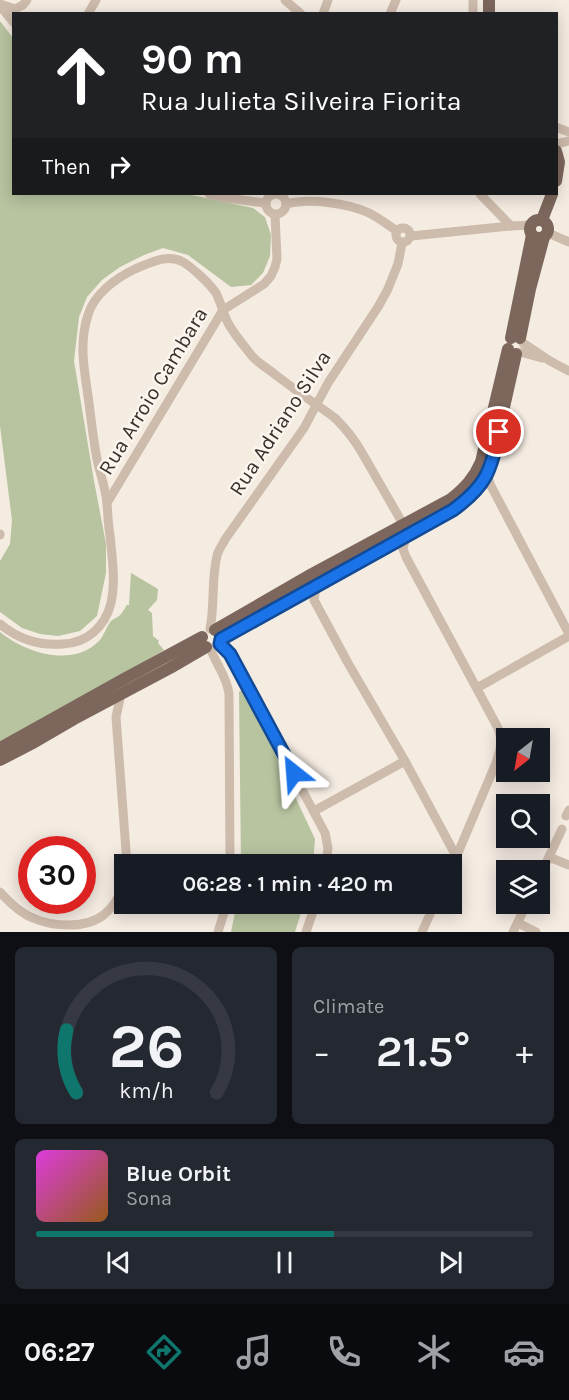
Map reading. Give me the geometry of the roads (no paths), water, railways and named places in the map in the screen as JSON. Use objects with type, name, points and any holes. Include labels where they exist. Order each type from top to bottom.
[{"type":"main road","points":[[0,759],[170,668],[284,589],[404,530],[453,510],[474,492],[487,475],[493,456],[539,230],[550,195]]},
{"type":"main road","points":[[0,748],[124,678],[232,632],[316,587],[452,499],[470,482],[481,462],[516,346]]},
{"type":"street","points":[[0,5],[15,9],[28,0]]},
{"type":"street","points":[[285,0],[299,12]]},
{"type":"street","points":[[0,5],[12,20]]},
{"type":"street","points":[[213,195],[265,203]]},
{"type":"street","points":[[271,195],[265,203],[266,209],[275,214],[285,209],[284,197],[280,195]]},
{"type":"street","points":[[481,195],[511,225]]},
{"type":"street","points":[[286,204],[313,201],[357,209],[383,221],[397,231]]},
{"type":"street","name":"Rua Arroio Cambara","points":[[107,503],[223,310],[258,288],[271,276],[277,259],[275,214]]},
{"type":"street","points":[[411,236],[511,225],[539,230],[569,242]]},
{"type":"street","points":[[406,228],[410,231],[410,240],[402,243],[396,236],[397,231],[406,228]]},
{"type":"street","name":"Rua Adriano Silva","points":[[212,639],[217,554],[304,428],[328,383],[387,291],[398,264],[402,243]]},
{"type":"street","points":[[0,624],[14,634],[46,645],[73,644],[94,633],[101,625],[111,603],[113,577],[107,503],[97,458],[82,361],[85,325],[94,302],[118,278],[155,261],[171,259],[183,262],[216,293],[229,324],[253,357],[334,417],[355,441],[404,530],[403,549],[406,557],[498,728],[501,739],[500,749],[488,783],[457,854]]},
{"type":"street","points":[[516,346],[569,371]]},
{"type":"street","points":[[477,688],[569,635],[487,475]]},
{"type":"street","points":[[316,587],[314,600],[455,854]]},
{"type":"street","points":[[212,639],[230,654],[235,662],[325,832],[328,841],[327,854]]},
{"type":"street","points":[[212,639],[220,669],[228,684],[230,854]]},
{"type":"street","points":[[220,669],[235,662]]},
{"type":"street","points":[[228,684],[244,679]]},
{"type":"street","points":[[121,694],[116,717],[126,854]]},
{"type":"street","points":[[314,811],[405,761]]},
{"type":"street","points":[[547,860],[562,829]]},
{"type":"street","points":[[549,856],[569,865]]},
{"type":"street","points":[[0,892],[31,918],[60,925],[96,921],[110,910],[114,903]]},
{"type":"street","points":[[218,932],[224,914]]},
{"type":"street","points":[[306,932],[312,914]]},
{"type":"street","points":[[422,932],[430,914]]},
{"type":"street","points":[[522,914],[515,928],[536,932]]}]
